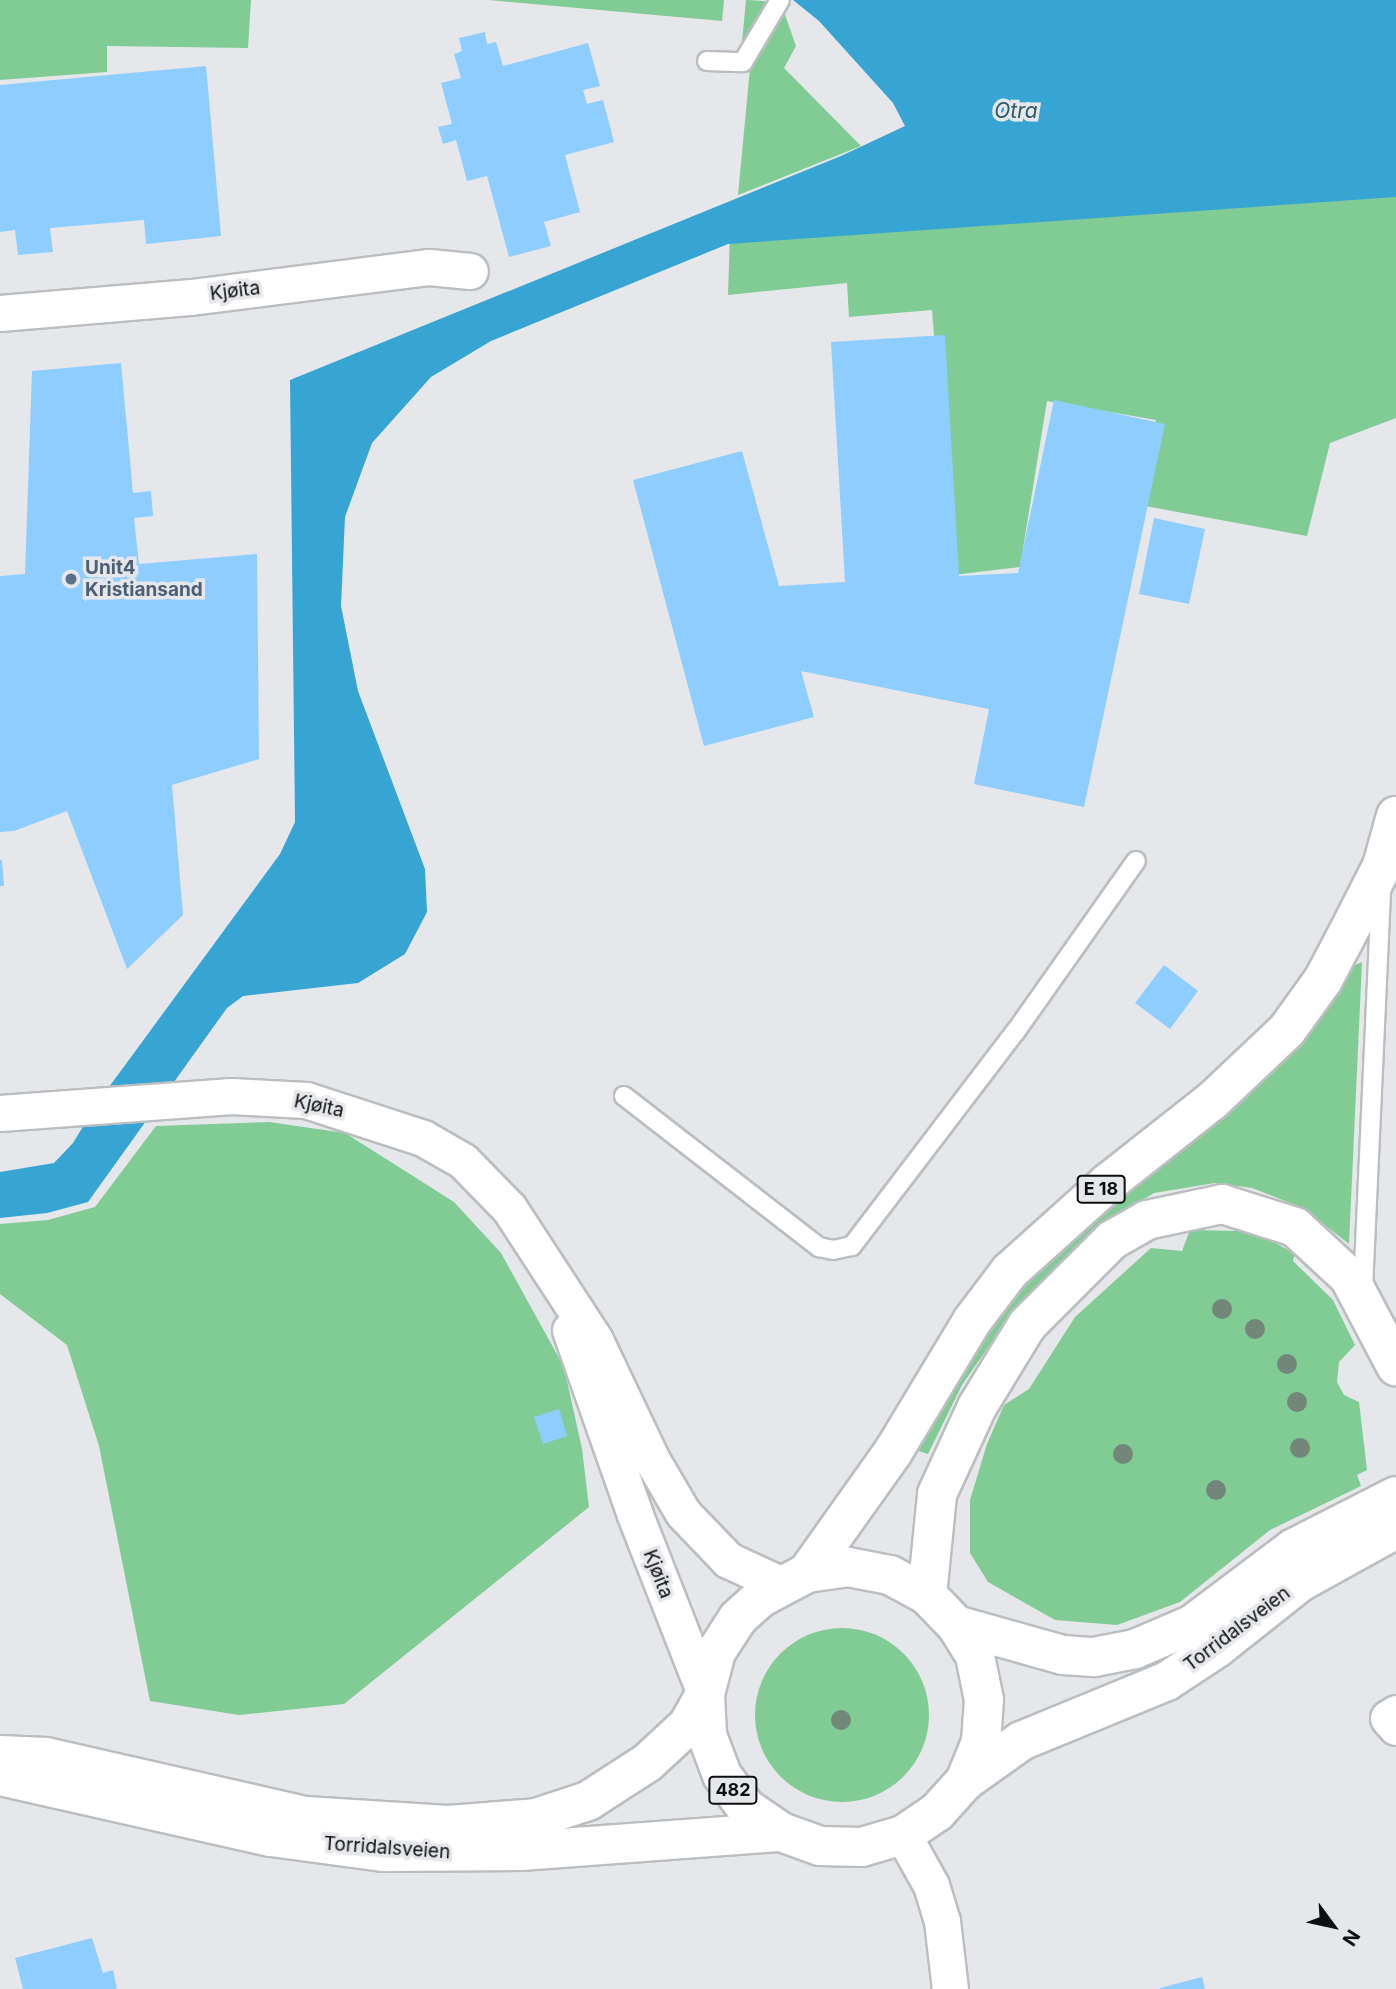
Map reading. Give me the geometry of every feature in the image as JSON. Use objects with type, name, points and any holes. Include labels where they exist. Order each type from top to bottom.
[{"type":"main road","name":"E 18","points":[[794,1579],[893,1452],[972,1321],[1010,1271],[1108,1182],[1212,1101],[1287,1030],[1323,980],[1382,866],[1396,816]]},
{"type":"main road","name":"E 18","points":[[927,1595],[937,1494],[976,1407],[1027,1325],[1112,1240],[1147,1220],[1222,1204],[1261,1213],[1295,1227],[1349,1277],[1396,1366]]},
{"type":"main road","name":"Torridalsveien","points":[[957,1625],[1063,1655],[1094,1657],[1135,1649],[1193,1624],[1294,1548],[1396,1496]]},
{"type":"main road","name":"Torridalsveien","points":[[965,1781],[1021,1741],[1167,1681],[1335,1559],[1396,1529]]},
{"type":"main road","name":"482","points":[[848,1567],[890,1575],[927,1595],[957,1625],[975,1656],[984,1700],[981,1742],[965,1781],[937,1812],[903,1835],[862,1847],[834,1846],[781,1832],[746,1808],[722,1775],[707,1735],[705,1694],[716,1653],[737,1618],[794,1579],[848,1567]]},
{"type":"main road","name":"Torridalsveien","points":[[0,1755],[46,1757],[306,1816],[448,1825],[536,1818],[588,1801],[648,1763],[688,1725],[705,1694]]},
{"type":"main road","name":"Torridalsveien","points":[[0,1776],[271,1837],[383,1852],[521,1851],[781,1832]]},
{"type":"street","name":"Kjøita","points":[[0,313],[191,297],[429,267],[470,271]]},
{"type":"street","name":"Kjøita","points":[[0,1113],[86,1104],[231,1096],[306,1100],[423,1138],[463,1161],[509,1208],[595,1340],[683,1513],[728,1560],[794,1579]]},
{"type":"street","name":"Kjøita","points":[[562,1293],[575,1349],[705,1694]]},
{"type":"street","points":[[1396,1713],[1388,1718],[1396,1727]]},
{"type":"street","points":[[903,1835],[931,1885],[942,1921],[950,1989]]},
{"type":"lane","points":[[707,61],[743,62],[780,0]]},
{"type":"lane","points":[[624,1096],[819,1247],[833,1250],[852,1246],[1016,1031],[1136,861]]},
{"type":"lane","points":[[1362,1302],[1382,866]]},
{"type":"green space","points":[[0,0],[251,0],[248,48],[107,46],[107,72],[0,80]]},
{"type":"green space","points":[[489,0],[724,0],[722,21]]},
{"type":"green space","points":[[746,0],[764,1],[784,12],[796,46],[784,68],[861,146],[738,195],[750,68],[742,42]]},
{"type":"green space","points":[[1396,191],[1396,418],[1330,443],[1307,536],[1140,505],[1156,420],[1047,401],[1020,567],[953,575],[932,310],[849,317],[847,283],[728,295],[730,233]]},
{"type":"green space","points":[[1362,962],[1349,1244],[1303,1208],[1252,1188],[1215,1183],[1154,1193],[1098,1227],[1018,1304],[962,1385],[928,1454],[916,1450],[973,1349],[1028,1278],[1111,1203],[1244,1101],[1331,1006],[1355,965]]},
{"type":"green space","points":[[269,1122],[345,1133],[454,1202],[501,1253],[564,1367],[582,1449],[589,1507],[344,1704],[239,1715],[150,1701],[99,1446],[67,1345],[0,1294],[0,1224],[48,1220],[95,1207],[156,1126]]},
{"type":"green space","points":[[1190,1230],[1239,1231],[1274,1242],[1295,1254],[1293,1261],[1333,1300],[1355,1345],[1339,1362],[1337,1382],[1344,1395],[1359,1402],[1367,1470],[1357,1475],[1361,1486],[1270,1530],[1180,1602],[1117,1625],[1055,1620],[988,1582],[970,1553],[970,1500],[987,1444],[1004,1405],[1029,1389],[1075,1317],[1151,1248],[1182,1251]]},
{"type":"green space","points":[[842,1628],[875,1635],[903,1654],[922,1682],[929,1715],[922,1748],[903,1776],[875,1795],[842,1802],[809,1795],[781,1776],[762,1748],[755,1715],[762,1682],[781,1654],[809,1635]]},
{"type":"water","name":"Otra","points":[[793,0],[1396,0],[1396,197],[728,244],[491,341],[431,377],[372,443],[345,517],[341,606],[358,691],[425,869],[427,912],[405,954],[358,983],[243,996],[227,1008],[88,1202],[47,1213],[0,1218],[0,1172],[54,1163],[73,1143],[98,1102],[280,854],[295,822],[290,380],[841,156],[905,126],[893,103],[819,21]]},
{"type":"building","points":[[485,32],[487,44],[496,42],[503,66],[588,43],[600,86],[583,90],[587,104],[603,100],[614,142],[565,155],[580,212],[544,222],[551,246],[509,257],[487,176],[467,181],[456,140],[443,144],[438,127],[452,124],[441,83],[461,78],[454,54],[462,51],[459,38]]},
{"type":"building","points":[[206,66],[221,236],[146,244],[144,220],[50,228],[53,252],[18,255],[15,230],[0,232],[0,85]]},
{"type":"building","points":[[945,335],[959,576],[1018,573],[1054,400],[1165,424],[1084,807],[974,784],[989,709],[801,671],[814,717],[704,746],[633,480],[742,451],[779,586],[845,582],[831,342]]},
{"type":"building","points":[[121,363],[133,493],[151,491],[153,516],[134,518],[139,564],[257,554],[259,759],[172,785],[183,915],[127,969],[67,811],[14,831],[0,832],[0,576],[25,574],[32,371]]},
{"type":"building","points":[[1154,518],[1205,529],[1189,604],[1139,594]]},
{"type":"building","points":[[2,860],[4,886],[0,886]]},
{"type":"building","points":[[1164,965],[1198,991],[1170,1029],[1135,1003]]},
{"type":"building","points":[[559,1409],[567,1436],[543,1444],[534,1417]]},
{"type":"building","points":[[92,1938],[103,1973],[113,1970],[117,1989],[23,1989],[15,1958]]},
{"type":"building","points":[[1202,1977],[1205,1989],[1160,1989],[1160,1988]]},
{"type":"place","name":"Unit4 Kristiansand","points":[[71,579]]}]
